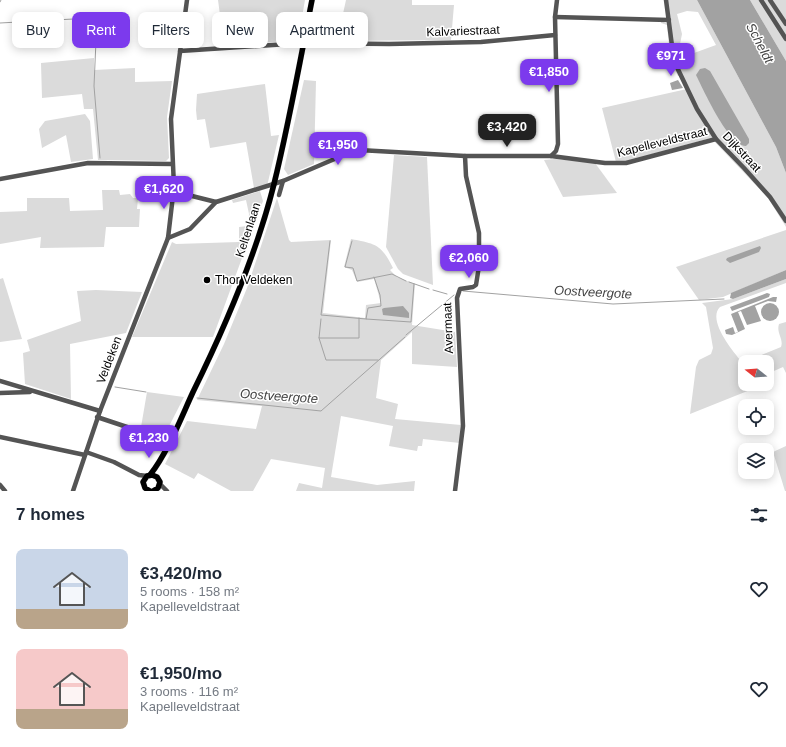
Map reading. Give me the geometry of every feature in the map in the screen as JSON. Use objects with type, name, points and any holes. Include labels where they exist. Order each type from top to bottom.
[{"type":"main road","name":"Keltenlaan","points":[[309,12],[312,0]]},
{"type":"main road","name":"Keltenlaan","points":[[160,484],[158,478],[158,467],[163,453],[204,370],[235,300],[254,249],[274,184],[302,48]]},
{"type":"main road","name":"Keltenlaan","points":[[143,486],[163,453]]},
{"type":"main road","points":[[148,476],[158,478]]},
{"type":"main road","points":[[143,486],[153,491],[160,484]]},
{"type":"street","name":"Veldeken","points":[[73,491],[97,417],[168,238],[174,187],[170,118],[188,0]]},
{"type":"street","points":[[551,156],[556,151],[558,144],[555,35],[557,0]]},
{"type":"street","name":"Dijkstraat","points":[[666,0],[676,69],[697,109],[716,139],[770,197],[786,221]]},
{"type":"street","points":[[761,0],[786,39]]},
{"type":"street","points":[[770,0],[786,24]]},
{"type":"street","points":[[555,17],[669,20]]},
{"type":"street","name":"Kalvariestraat","points":[[368,44],[481,42],[555,35]]},
{"type":"street","name":"Kalvariestraat","points":[[180,51],[276,45]]},
{"type":"street","name":"Kapelleveldstraat","points":[[216,202],[283,181],[355,151],[465,156],[551,156],[605,163],[626,163],[716,139]]},
{"type":"street","name":"Avermaat","points":[[455,491],[463,426],[457,298],[460,289],[474,287],[476,285],[479,266],[479,233],[465,172],[465,156]]},
{"type":"street","points":[[0,179],[88,162],[172,164]]},
{"type":"street","points":[[279,194],[283,181]]},
{"type":"street","points":[[174,187],[188,195],[216,202]]},
{"type":"street","points":[[168,238],[190,228],[216,202]]},
{"type":"street","points":[[0,381],[100,411]]},
{"type":"street","points":[[0,393],[34,391]]},
{"type":"street","points":[[97,417],[136,430]]},
{"type":"street","points":[[0,437],[85,453],[114,462],[132,472],[148,476]]},
{"type":"street","points":[[132,472],[143,486]]},
{"type":"street","points":[[160,484],[165,491]]},
{"type":"street","points":[[0,485],[5,491]]},
{"type":"street","points":[[153,491],[165,491]]},
{"type":"shaded area","points":[[218,0],[305,0],[303,12],[276,12],[276,42],[268,42],[268,12],[220,12]]},
{"type":"shaded area","points":[[346,0],[412,0],[412,5],[454,5],[451,40],[368,41],[368,12],[343,12]]},
{"type":"shaded area","points":[[667,0],[697,0],[776,147],[786,173],[786,227],[768,198],[711,138],[627,161],[616,162],[602,108],[687,89],[675,70],[670,51],[667,25],[661,23],[661,21],[668,24]],"holes":[[[687,11],[698,12],[716,45],[683,57],[680,44],[682,34],[677,14]]]},
{"type":"shaded area","points":[[750,0],[769,0],[786,27],[786,61]]},
{"type":"shaded area","points":[[772,0],[786,0],[786,21]]},
{"type":"shaded area","points":[[94,58],[94,70],[135,68],[135,82],[172,81],[167,117],[169,158],[166,161],[98,160],[93,109],[84,109],[82,94],[42,98],[41,63]]},
{"type":"shaded area","points":[[304,80],[316,81],[314,164],[288,175],[284,169]]},
{"type":"shaded area","points":[[265,84],[271,136],[279,135],[267,185],[254,188],[246,142],[210,148],[205,119],[197,120],[197,94]]},
{"type":"shaded area","points":[[85,114],[90,121],[93,159],[71,162],[66,135],[42,148],[39,129],[45,121]]},
{"type":"shaded area","points":[[394,155],[427,157],[433,285],[403,274],[398,269],[386,247]]},
{"type":"shaded area","points":[[555,159],[595,163],[617,193],[563,197],[544,160]]},
{"type":"shaded area","points":[[102,190],[119,190],[120,195],[130,194],[133,198],[138,198],[137,209],[140,209],[139,227],[106,227],[104,247],[40,248],[41,237],[0,244],[0,212],[27,211],[27,198],[69,198],[70,211],[103,210]]},
{"type":"shaded area","points":[[260,191],[263,201],[213,337],[132,337],[172,242],[176,244],[239,242],[239,227],[248,226],[249,214],[246,200],[233,203],[232,200]]},
{"type":"shaded area","points":[[277,198],[289,240],[291,242],[331,240],[323,313],[365,318],[366,305],[381,303],[374,279],[357,282],[352,270],[344,267],[351,239],[377,246],[389,260],[393,268],[390,270],[397,277],[415,284],[412,325],[455,332],[457,367],[412,364],[412,332],[381,360],[376,398],[398,404],[395,419],[461,425],[460,443],[423,439],[422,446],[418,446],[417,451],[389,446],[393,426],[341,416],[331,477],[377,485],[415,481],[414,491],[296,491],[299,483],[322,488],[325,468],[271,459],[253,491],[231,491],[198,473],[194,479],[165,464],[187,421],[256,429],[262,406],[197,400],[224,344],[247,288]]},
{"type":"shaded area","points":[[786,230],[786,270],[723,297],[699,300],[676,267]]},
{"type":"shaded area","points":[[3,278],[22,339],[0,342],[0,279]]},
{"type":"shaded area","points":[[786,279],[786,283],[720,307],[717,313],[719,327],[727,343],[738,357],[738,391],[748,391],[690,414],[696,367],[699,360],[711,354],[713,348],[706,307],[702,303],[733,299]]},
{"type":"shaded area","points":[[96,290],[142,292],[126,333],[70,344],[71,399],[25,384],[23,353],[30,351],[27,340],[81,321],[77,291]]},
{"type":"shaded area","points":[[786,322],[786,373],[783,367],[774,371],[774,355],[761,355],[781,347],[782,341],[778,327],[779,324]]},
{"type":"shaded area","points":[[147,392],[184,397],[162,440],[149,433],[141,449],[131,444],[135,432],[140,433]]},
{"type":"shaded area","points":[[786,446],[786,491],[774,455],[774,452]]},
{"type":"water","name":"Scheldt","points":[[697,0],[750,0],[786,61],[786,173],[776,147]]},
{"type":"water","points":[[705,68],[710,71],[749,139],[749,143],[746,146],[739,144],[732,137],[710,104],[696,75],[700,69]]},
{"type":"water","points":[[678,80],[683,88],[672,90],[670,83]]},
{"type":"water","points":[[760,246],[761,248],[759,252],[730,263],[726,260],[727,258]]},
{"type":"water","points":[[786,270],[786,279],[733,299],[730,298],[731,293]]},
{"type":"water","points":[[767,293],[770,294],[769,297],[732,311],[730,307]]},
{"type":"water","points":[[773,297],[777,297],[776,302],[768,301],[755,306],[761,321],[747,325],[741,311],[738,312],[745,329],[732,335],[726,334],[725,330],[733,327],[735,333],[738,332],[731,314]]},
{"type":"water","points":[[766,303],[774,303],[779,308],[777,319],[774,321],[766,321],[761,316],[761,308]]},
{"type":"water","points":[[403,306],[409,313],[409,318],[383,315],[382,309],[384,308]]},
{"type":"waterway","points":[[0,23],[72,19]]},
{"type":"waterway","points":[[96,48],[94,86],[100,158]]},
{"type":"waterway","points":[[330,241],[321,315],[366,319]]},
{"type":"waterway","points":[[352,241],[345,267],[353,268],[357,281],[392,274],[406,281]]},
{"type":"waterway","points":[[374,277],[380,295],[381,306],[368,308],[366,319],[411,322],[414,284]]},
{"type":"waterway","points":[[409,282],[429,289]]},
{"type":"waterway","points":[[433,290],[447,294]]},
{"type":"waterway","name":"Oostveergote","points":[[463,291],[613,304],[724,299]]},
{"type":"waterway","name":"Oostveergote","points":[[406,335],[454,295]]},
{"type":"waterway","points":[[321,319],[319,338],[359,338],[359,318]]},
{"type":"waterway","name":"Oostveergote","points":[[197,398],[321,411],[405,337]]},
{"type":"waterway","points":[[319,338],[326,360],[378,360]]},
{"type":"waterway","name":"Oostveergote","points":[[115,387],[146,392]]},
{"type":"place","name":"Thor Veldeken","points":[[207,280]]}]
